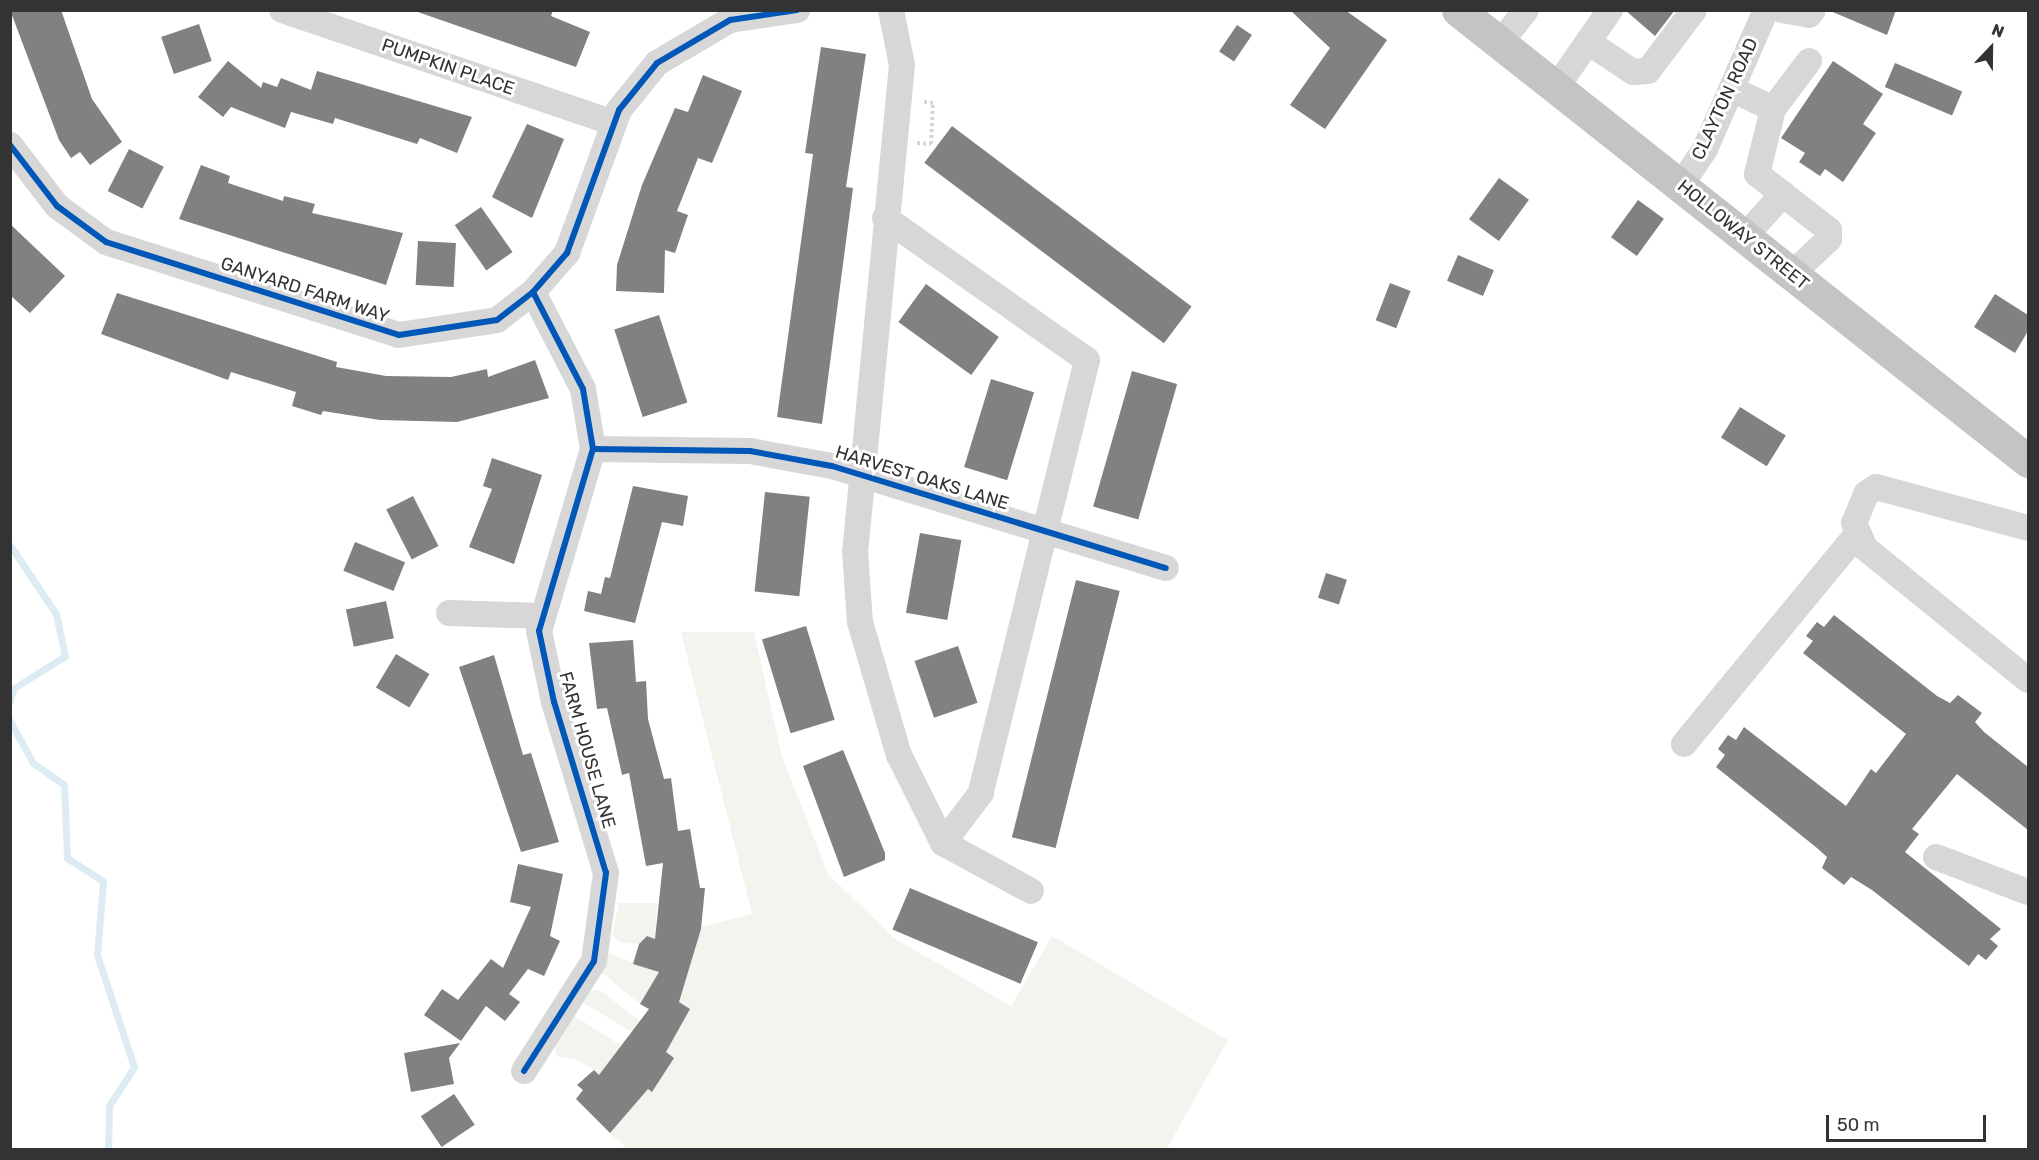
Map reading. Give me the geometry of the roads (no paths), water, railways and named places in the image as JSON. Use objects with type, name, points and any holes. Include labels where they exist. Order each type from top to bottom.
[{"type":"highway","name":"HOLLOWAY STREET","points":[[1458,10],[2028,461]]},
{"type":"street","name":"PUMPKIN PLACE","points":[[282,10],[613,123]]},
{"type":"street","name":"GANYARD FARM WAY","points":[[10,145],[57,206],[106,242],[399,335],[497,320],[533,292],[567,253],[613,123],[657,63],[704,31],[730,20],[797,10]]},
{"type":"street","points":[[891,10],[902,65],[885,218],[855,551],[860,622],[899,755],[943,843],[1031,891]]},
{"type":"street","points":[[1500,43],[1527,10]]},
{"type":"street","points":[[1556,88],[1610,10]]},
{"type":"street","points":[[1588,42],[1633,72],[1648,71],[1694,10]]},
{"type":"street","name":"CLAYTON ROAD","points":[[1681,185],[1732,89],[1766,10]]},
{"type":"street","points":[[1782,10],[1809,15],[1813,10]]},
{"type":"street","points":[[1792,274],[1829,239],[1829,230],[1757,174],[1773,109],[1809,61]]},
{"type":"street","points":[[1732,89],[1773,109]]},
{"type":"street","points":[[1745,236],[1783,194]]},
{"type":"street","points":[[885,218],[1087,360],[981,792],[943,843]]},
{"type":"street","name":"FARM HOUSE LANE","points":[[524,1071],[594,961],[606,873],[554,702],[540,631],[593,449],[583,389],[533,292]]},
{"type":"street","name":"HARVEST OAKS LANE","points":[[593,449],[750,451],[863,474],[1166,568]]},
{"type":"street","points":[[2028,528],[1876,487],[1860,506],[1854,523],[1865,548],[2028,680]]},
{"type":"street","points":[[1684,744],[1857,534]]},
{"type":"street","points":[[449,613],[543,616]]},
{"type":"street","points":[[1936,857],[2028,892]]},
{"type":"waterway","points":[[10,545],[56,614],[65,656],[14,688],[10,700]]},
{"type":"waterway","points":[[10,721],[33,763],[64,785],[67,858],[103,881],[97,955],[134,1067],[109,1106],[108,1150]]}]
